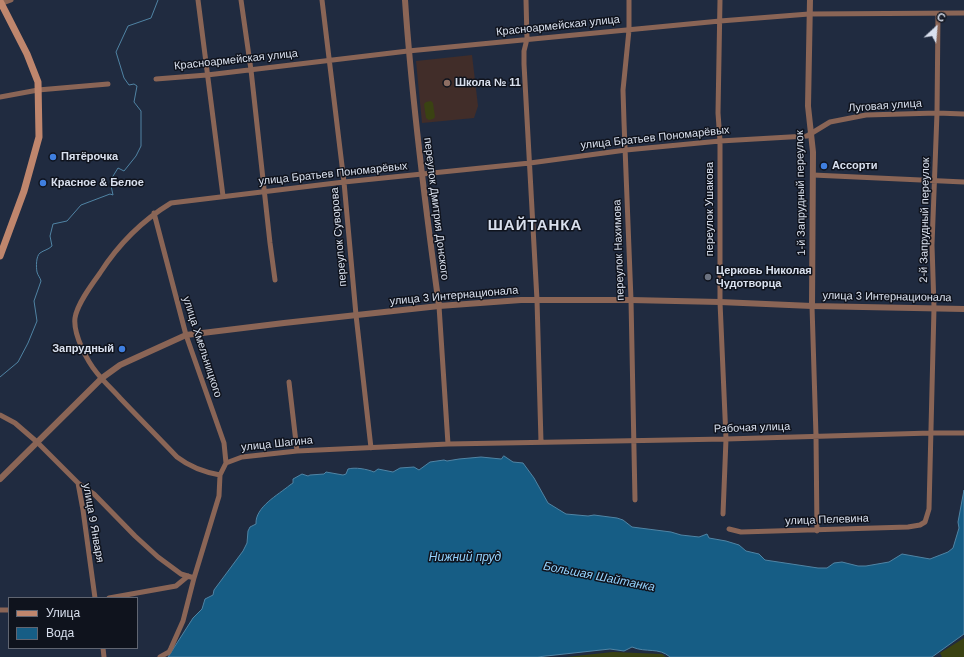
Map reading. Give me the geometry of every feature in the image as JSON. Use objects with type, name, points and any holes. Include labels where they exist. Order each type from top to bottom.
[{"type":"main road","points":[[0,3],[27,54],[38,82],[39,137],[24,191],[0,254]]},
{"type":"street","points":[[0,3],[11,0]]},
{"type":"street","points":[[198,0],[223,196]]},
{"type":"street","points":[[241,0],[251,70],[275,280]]},
{"type":"street","name":"переулок Суворова","points":[[322,0],[328,60],[344,182],[356,315],[371,448]]},
{"type":"street","name":"переулок Дмитрия Донского","points":[[405,0],[408,51],[421,174],[439,306],[448,444]]},
{"type":"street","points":[[526,0],[527,40],[524,51],[537,300],[541,442]]},
{"type":"street","name":"переулок Нахимова","points":[[629,0],[629,30],[623,90],[626,150],[634,500]]},
{"type":"street","name":"переулок Ушакова","points":[[720,0],[718,113],[720,141],[720,302],[726,439],[723,514]]},
{"type":"street","name":"1-й Запрудный переулок","points":[[810,0],[808,106],[813,175],[812,306],[818,531]]},
{"type":"street","name":"Красноармейская улица","points":[[156,78],[207,75],[408,51],[720,21],[809,14],[964,13]]},
{"type":"street","name":"2-й Запрудный переулок","points":[[925,522],[929,509],[931,433],[934,308],[932,245],[937,113],[938,14]]},
{"type":"street","points":[[0,97],[38,90],[108,84]]},
{"type":"street","name":"Луговая улица","points":[[811,133],[830,122],[866,115],[937,113],[964,114]]},
{"type":"street","name":"улица Братьев Пономарёвых","points":[[220,474],[197,469],[186,464],[177,457],[97,374],[90,364],[76,334],[75,316],[90,288],[112,255],[154,213],[171,203],[344,182],[530,163],[626,150],[720,141],[806,136],[811,133]]},
{"type":"street","points":[[813,175],[935,182],[964,182]]},
{"type":"street","name":"улица Хмельницкого","points":[[154,213],[186,335],[224,443],[226,463]]},
{"type":"street","name":"улица 3 Интернационала","points":[[0,480],[102,378],[120,365],[186,335],[439,306],[537,300],[630,300],[964,309]]},
{"type":"street","points":[[289,382],[297,451]]},
{"type":"street","name":"улица 9 Января","points":[[0,415],[15,423],[37,442],[78,483],[95,597]]},
{"type":"street","name":"Рабочая улица","points":[[541,442],[964,433]]},
{"type":"street","name":"улица Шагина","points":[[226,463],[242,457],[297,451],[448,444],[541,442]]},
{"type":"street","points":[[160,657],[169,652],[175,642],[188,608],[194,578],[219,496],[220,474],[226,463]]},
{"type":"street","points":[[78,483],[94,494],[158,557],[181,574],[194,578]]},
{"type":"street","name":"улица Пелевина","points":[[729,529],[741,532],[818,531],[908,527],[920,525],[925,522]]},
{"type":"street","points":[[115,597],[176,586],[188,576]]},
{"type":"shaded area","name":"Школа № 11","points":[[472,55],[478,106],[474,118],[422,123],[416,61]]},
{"type":"green space","points":[[431,101],[433,103],[435,117],[429,120],[426,118],[424,104]]},
{"type":"green space","points":[[964,638],[964,657],[942,657],[940,653]]},
{"type":"green space","points":[[613,652],[662,654],[666,657],[566,657]]},
{"type":"water","name":"Нижний пруд","points":[[504,456],[513,462],[523,463],[534,478],[548,503],[566,514],[617,518],[623,520],[632,527],[671,532],[681,535],[699,537],[707,534],[709,538],[739,545],[746,551],[759,554],[765,560],[818,568],[827,568],[834,563],[842,562],[858,566],[866,566],[889,562],[902,554],[930,559],[948,552],[953,548],[959,528],[958,522],[964,490],[964,634],[932,657],[670,657],[661,652],[642,650],[632,647],[624,651],[610,649],[537,657],[168,657],[193,618],[202,609],[205,599],[213,595],[214,590],[243,551],[247,543],[248,531],[250,527],[256,524],[259,512],[268,502],[293,483],[293,479],[302,474],[308,476],[324,474],[326,472],[343,475],[346,474],[348,469],[354,468],[374,472],[378,469],[393,472],[400,468],[414,467],[419,470],[430,462],[481,457],[501,459]]},
{"type":"waterway","points":[[0,377],[18,362],[37,321],[34,301],[41,281],[36,265],[39,254],[52,246],[50,236],[53,224],[67,221],[81,205],[110,194],[113,195],[110,181],[118,168],[124,171],[136,156],[141,146],[141,111],[134,102],[137,86],[134,84],[129,85],[124,78],[116,52],[128,26],[151,18],[158,0]]},
{"type":"place","name":"Школа № 11","points":[[447,83]]},
{"type":"place","name":"Пятёрочка","points":[[53,157]]},
{"type":"place","name":"Ассорти","points":[[824,166]]},
{"type":"place","name":"Красное & Белое","points":[[43,183]]},
{"type":"place","name":"Церковь Николая Чудотворца","points":[[708,277]]},
{"type":"place","name":"Запрудный","points":[[122,349]]},
{"type":"district","name":"ШАЙТАНКА","points":[[535,226]]},
{"type":"water label","name":"Большая Шайтанка","points":[[599,577]]}]
